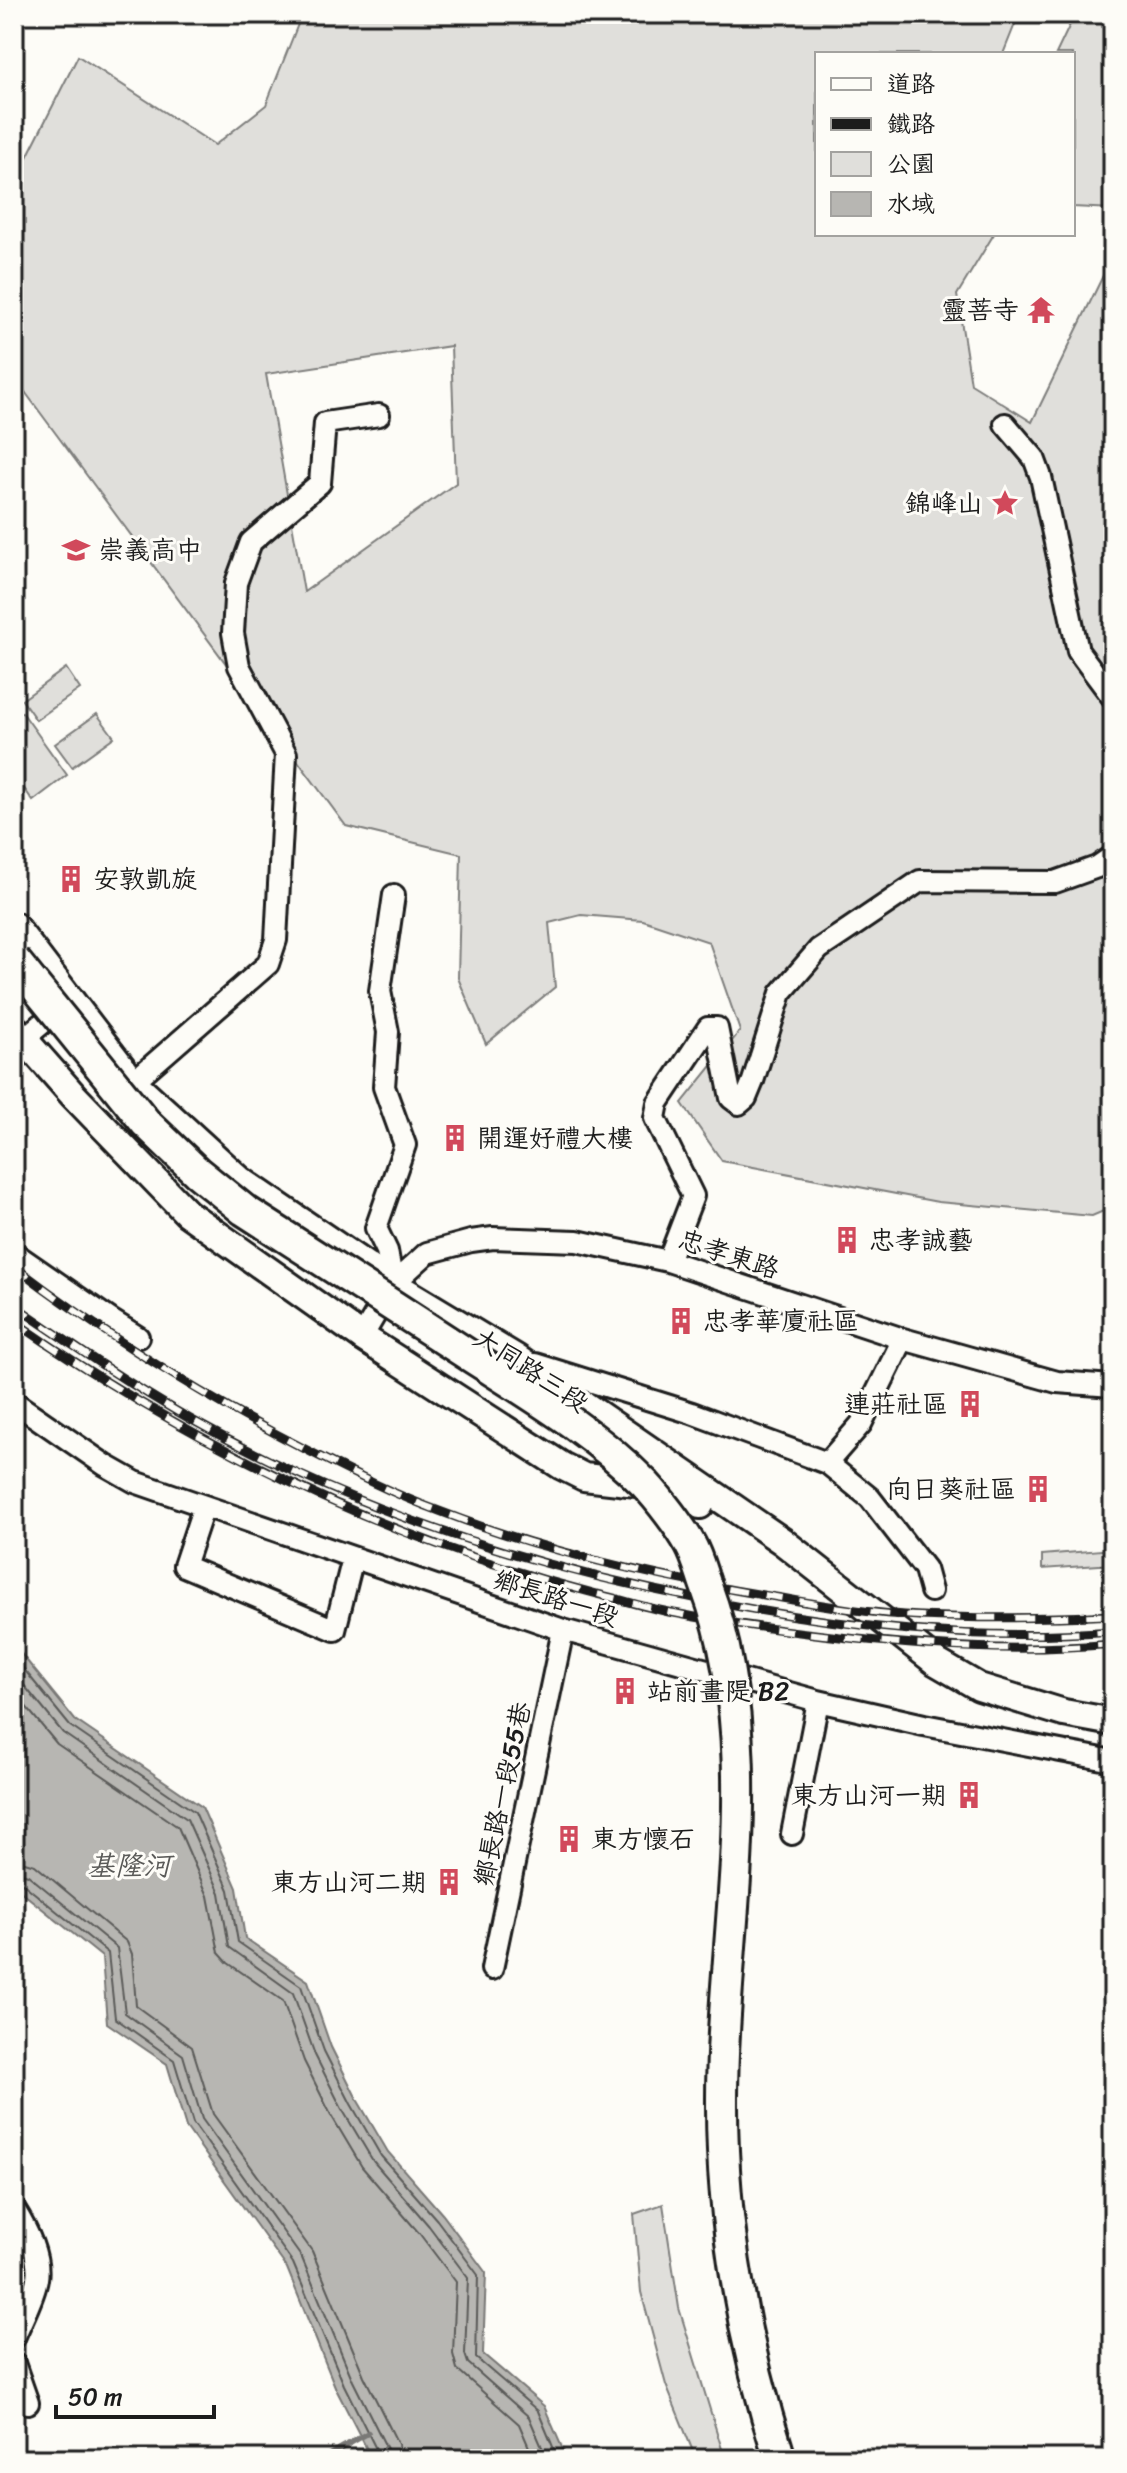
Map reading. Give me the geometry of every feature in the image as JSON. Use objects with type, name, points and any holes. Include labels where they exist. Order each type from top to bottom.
[{"type":"highway","points":[[14,960],[146,1123],[197,1172],[244,1210],[582,1428],[646,1486],[690,1544],[722,1637],[736,1719],[739,1782],[725,2013],[724,2155],[739,2284],[760,2398],[780,2459]]},
{"type":"highway","points":[[14,988],[96,1087],[188,1182],[238,1224],[574,1439],[613,1472],[679,1553],[715,1666],[723,1748],[723,1836],[707,2080],[713,2194],[735,2348],[767,2459]]},
{"type":"main road","name":"大同路三段","points":[[14,926],[133,1082],[240,1180],[393,1284],[516,1358],[782,1541],[936,1662],[979,1687],[1064,1713],[1113,1722]]},
{"type":"main road","points":[[17,1038],[187,1213],[362,1337],[562,1466],[584,1477],[672,1487],[775,1553],[932,1679],[976,1704],[1057,1728],[1113,1735]]},
{"type":"street","points":[[133,1082],[268,964],[276,940],[286,754],[239,666],[233,633],[236,583],[251,542],[320,483],[325,423],[379,415]]},
{"type":"street","points":[[1005,424],[1034,458],[1041,477],[1078,651],[1113,698]]},
{"type":"street","points":[[668,1261],[693,1196],[655,1118],[658,1103],[708,1028],[717,1028],[731,1098],[739,1104],[746,1098],[753,1081],[781,993],[819,949],[920,881],[1055,882],[1097,867],[1113,856]]},
{"type":"street","points":[[393,1284],[387,1251],[376,1228],[405,1145],[384,1087],[388,1032],[380,991],[394,895]]},
{"type":"street","points":[[17,1038],[70,1000]]},
{"type":"street","name":"忠孝東路","points":[[362,1337],[393,1284],[427,1253],[493,1238],[577,1241],[668,1261],[903,1339],[1057,1382],[1113,1386]]},
{"type":"street","points":[[14,1253],[138,1337]]},
{"type":"street","points":[[827,1463],[861,1424],[903,1339]]},
{"type":"street","points":[[516,1358],[692,1413],[827,1463],[870,1498],[925,1569],[931,1591]]},
{"type":"street","name":"鄉長路一段","points":[[14,1402],[125,1477],[563,1630],[818,1701],[1113,1761]]},
{"type":"street","points":[[204,1506],[184,1566],[335,1630],[353,1558]]},
{"type":"street","name":"鄉長路一段55巷","points":[[492,1969],[563,1630]]},
{"type":"street","points":[[792,1834],[818,1701]]},
{"type":"street","points":[[14,2209],[35,2254],[38,2278],[14,2338]]},
{"type":"street","points":[[14,2363],[28,2403]]},
{"type":"green space","points":[[302,14],[1019,14],[1004,52],[815,52],[815,236],[993,236],[957,295],[971,384],[1032,422],[1113,255],[1113,1207],[1092,1216],[938,1202],[722,1161],[682,1103],[740,1031],[709,942],[643,920],[581,915],[549,923],[555,987],[486,1044],[458,978],[461,854],[346,826],[14,377],[14,168],[27,157],[78,56],[215,145],[266,105]],"holes":[[[451,346],[456,483],[304,592],[266,374]]]},
{"type":"green space","points":[[1075,14],[1113,14],[1113,209],[1075,207],[1075,52],[1057,52]]},
{"type":"green space","points":[[66,668],[80,689],[36,720],[22,700]]},
{"type":"green space","points":[[22,712],[67,775],[33,801],[14,774],[14,718]]},
{"type":"green space","points":[[97,714],[114,737],[72,767],[55,744]]},
{"type":"green space","points":[[1113,1549],[1113,1564],[1042,1569],[1042,1555]]},
{"type":"green space","points":[[663,2204],[679,2308],[725,2459],[696,2459],[666,2385],[641,2292],[634,2214]]},
{"type":"water","name":"基隆河","points":[[14,1645],[75,1720],[202,1807],[237,1888],[245,1938],[308,1981],[331,2047],[388,2152],[443,2215],[486,2273],[483,2354],[544,2406],[567,2459],[372,2459],[336,2389],[287,2268],[186,2127],[167,2064],[107,2023],[102,1957],[14,1886]]},
{"type":"waterway","points":[[322,2459],[368,2433]]},
{"type":"railway","points":[[14,1266],[119,1341],[267,1429],[407,1498],[525,1541],[696,1583],[868,1612],[968,1618],[1113,1615]]},
{"type":"railway","points":[[14,1305],[146,1393],[252,1452],[377,1507],[506,1552],[637,1586],[755,1610],[857,1625],[1010,1635],[1113,1631]]},
{"type":"railway","points":[[14,1321],[151,1408],[293,1484],[367,1517],[518,1572],[664,1611],[804,1633],[968,1647],[1040,1648],[1113,1644]]},
{"type":"place","name":"靈菩寺","points":[[1041,310]]},
{"type":"place","name":"錦峰山","points":[[1005,503]]},
{"type":"place","name":"崇義高中","points":[[76,550]]},
{"type":"place","name":"安敦凱旋","points":[[71,879]]},
{"type":"place","name":"開運好禮大樓","points":[[455,1138]]},
{"type":"place","name":"忠孝誠藝","points":[[847,1240]]},
{"type":"place","name":"忠孝華廈社區","points":[[681,1321]]},
{"type":"place","name":"連莊社區","points":[[970,1404]]},
{"type":"place","name":"向日葵社區","points":[[1038,1489]]},
{"type":"place","name":"站前畫隄 B2","points":[[625,1691]]},
{"type":"place","name":"東方山河一期","points":[[969,1795]]},
{"type":"place","name":"東方懷石","points":[[569,1839]]},
{"type":"place","name":"東方山河二期","points":[[449,1882]]}]
